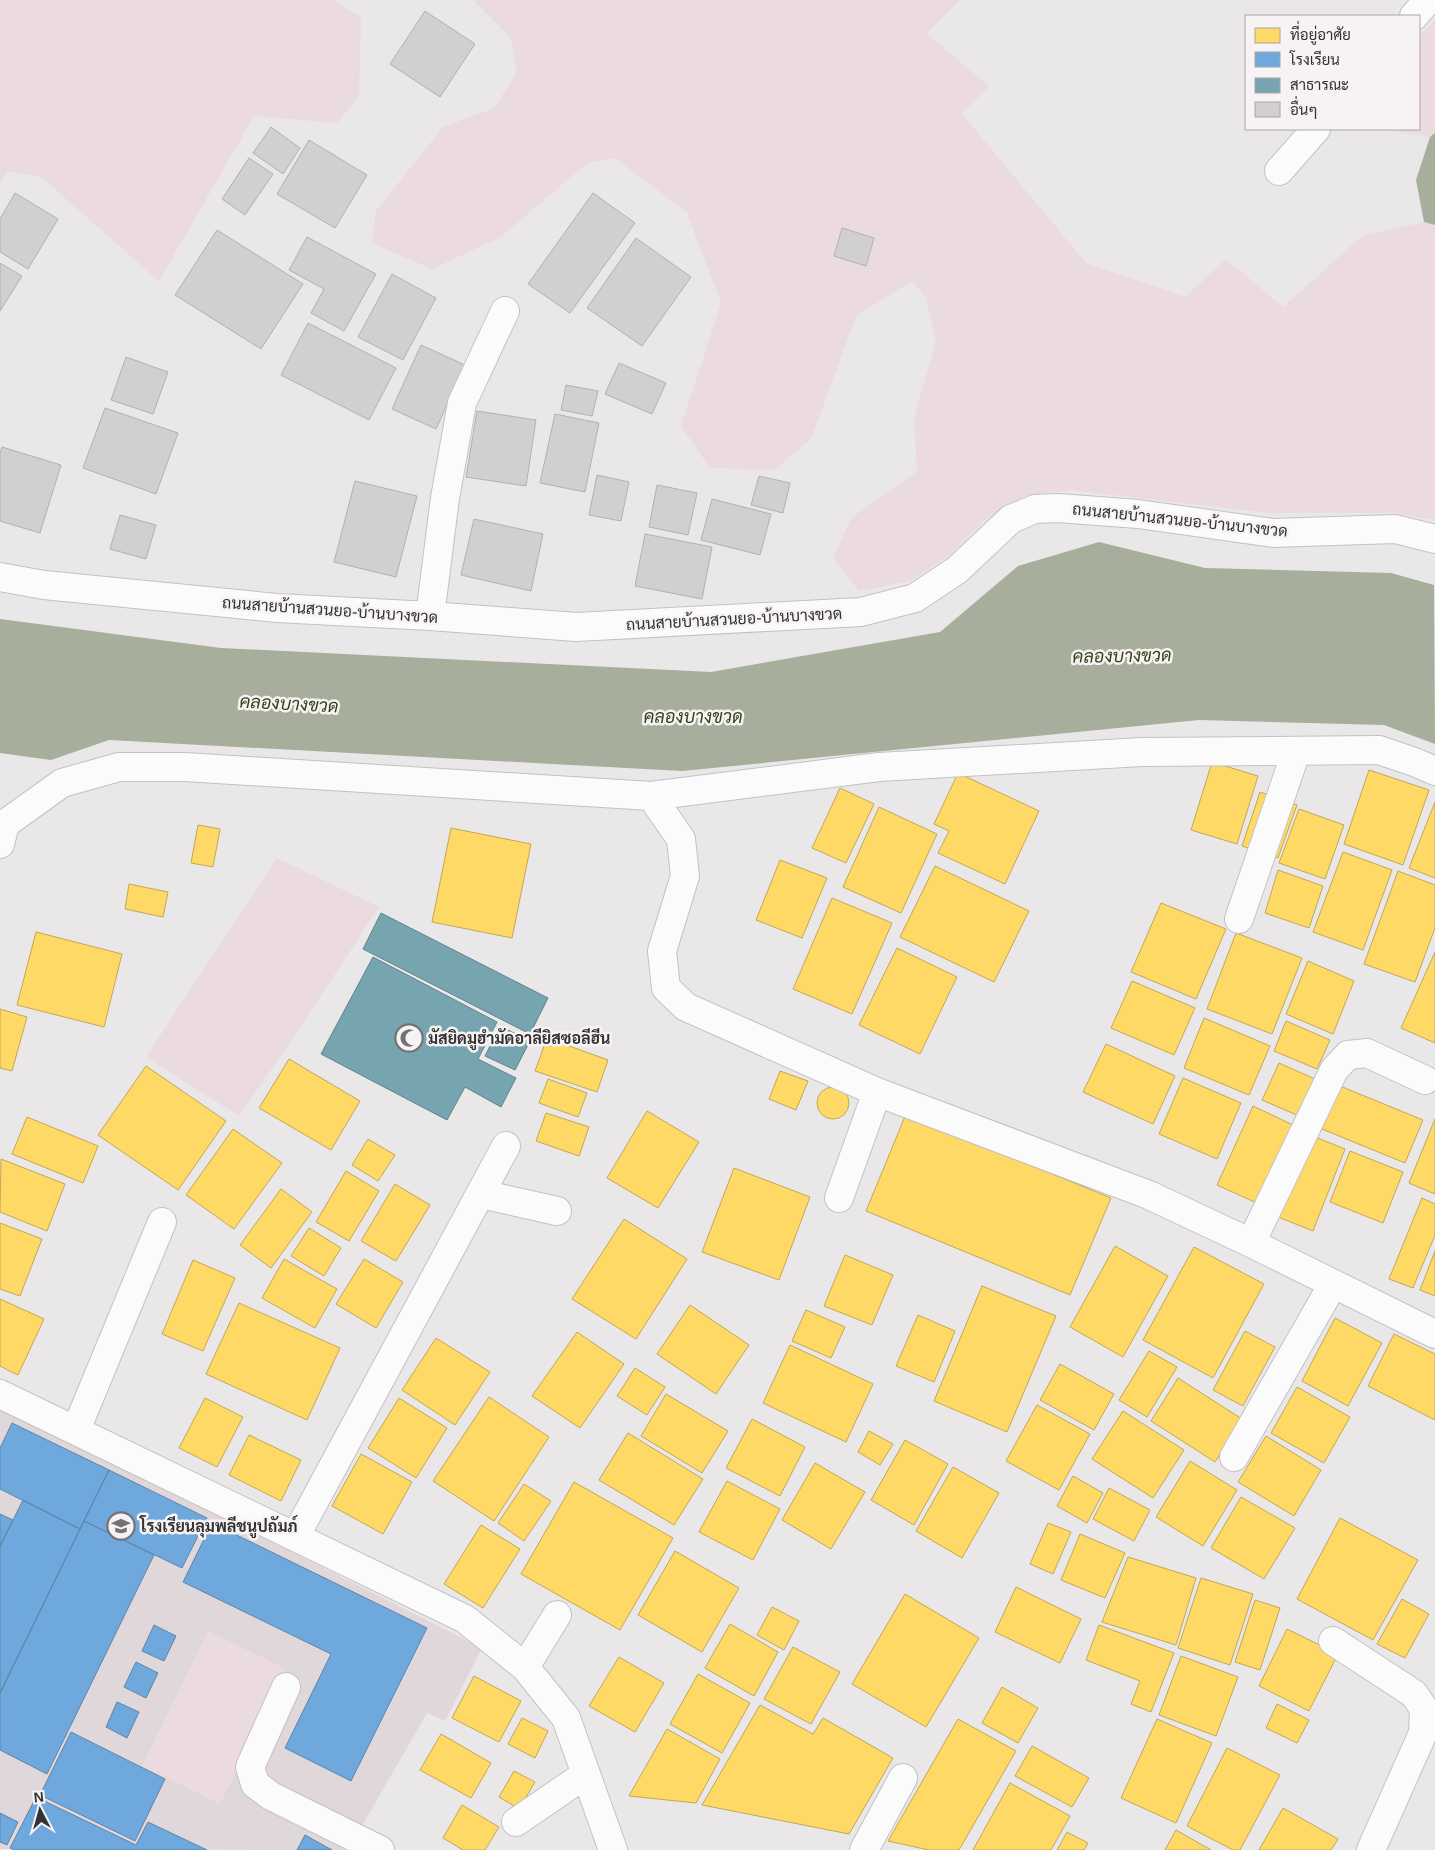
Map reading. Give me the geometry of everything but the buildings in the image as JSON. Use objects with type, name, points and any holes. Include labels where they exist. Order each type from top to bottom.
[{"type":"street","points":[[1415,15],[1428,0]]},
{"type":"street","points":[[1279,171],[1315,130]]},
{"type":"street","points":[[430,616],[445,498],[462,403],[505,311]]},
{"type":"street","name":"ถนนสายบ้านสวนยอ-บ้านบางขวด","points":[[0,577],[44,585],[277,608],[430,616],[576,627],[861,612],[915,598],[957,570],[1012,519],[1035,509],[1058,508],[1138,514],[1273,533],[1395,529],[1435,538]]},
{"type":"street","points":[[0,844],[5,824],[62,783],[119,767],[185,767],[651,796],[879,767],[1142,752],[1379,750],[1435,771]]},
{"type":"street","points":[[1239,919],[1296,752]]},
{"type":"street","points":[[651,796],[681,840],[685,876],[662,951],[666,988],[686,1008],[877,1092],[1150,1195],[1435,1334]]},
{"type":"street","points":[[1251,1243],[1334,1070],[1348,1054],[1367,1053],[1425,1080]]},
{"type":"street","points":[[840,1198],[877,1092]]},
{"type":"street","points":[[295,1537],[506,1146]]},
{"type":"street","points":[[481,1194],[557,1211]]},
{"type":"street","points":[[76,1430],[162,1222]]},
{"type":"street","points":[[1234,1457],[1333,1284]]},
{"type":"street","points":[[0,1394],[465,1619],[525,1667],[566,1718],[613,1850]]},
{"type":"street","points":[[525,1667],[557,1615]]},
{"type":"street","points":[[1333,1641],[1414,1694],[1424,1709],[1423,1733],[1371,1850]]},
{"type":"street","points":[[286,1687],[250,1767],[255,1784],[272,1796],[380,1850]]},
{"type":"street","points":[[516,1822],[586,1774]]},
{"type":"street","points":[[864,1850],[903,1778]]},
{"type":"shaded area","points":[[0,0],[333,0],[361,17],[359,96],[337,123],[254,116],[159,281],[41,177],[8,171],[0,184]]},
{"type":"shaded area","points":[[473,0],[961,0],[926,33],[989,86],[962,114],[1086,263],[1185,297],[1226,259],[1283,307],[1362,236],[1424,222],[1435,225],[1435,520],[1394,513],[1269,513],[1070,490],[1025,496],[985,520],[948,556],[910,581],[859,591],[833,558],[851,518],[917,471],[914,418],[936,341],[926,298],[912,281],[856,316],[811,439],[774,470],[710,468],[681,426],[721,303],[687,213],[615,158],[587,163],[501,237],[432,269],[372,243],[376,211],[443,127],[494,108],[517,72],[511,38]]},
{"type":"shaded area","points":[[1435,19],[1435,133],[1430,137],[1396,131],[1420,130],[1420,36]]},
{"type":"shaded area","points":[[277,858],[379,907],[239,1116],[146,1057]]},
{"type":"shaded area","name":"โรงเรียนลุมพลีชนูปถัมภ์","points":[[0,1405],[482,1648],[445,1721],[427,1713],[348,1850],[0,1849]]},
{"type":"shaded area","points":[[208,1631],[286,1669],[220,1804],[142,1766]]},
{"type":"water","points":[[1435,133],[1435,225],[1424,222],[1416,180],[1430,137]]},
{"type":"water","name":"คลองบางขวด","points":[[1099,542],[1205,568],[1391,573],[1434,585],[1435,744],[1384,725],[1199,720],[682,771],[109,740],[51,760],[0,753],[0,619],[221,648],[711,672],[940,632],[1018,566]]},
{"type":"place","name":"มัสยิดมูฮำมัดอาลียิสซอลีฮีน","points":[[409,1038]]},
{"type":"place","name":"โรงเรียนลุมพลีชนูปถัมภ์","points":[[121,1526]]}]
